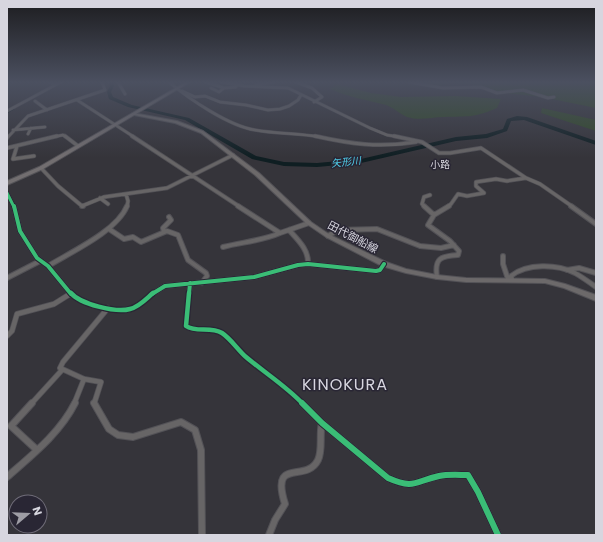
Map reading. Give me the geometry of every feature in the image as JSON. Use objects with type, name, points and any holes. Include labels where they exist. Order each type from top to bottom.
[{"type":"highway","points":[[7,183],[40,168],[145,107]]},
{"type":"main road","name":"田代御船線","points":[[134,114],[189,126],[202,132],[233,155],[270,186],[309,223],[328,236],[384,264],[406,271],[437,277],[466,280],[510,279],[544,281],[565,286],[596,298]]},
{"type":"street","points":[[43,107],[47,110]]},
{"type":"street","points":[[7,137],[28,116],[55,107]]},
{"type":"street","points":[[88,107],[280,233]]},
{"type":"street","points":[[207,107],[226,119],[254,130],[309,134],[352,144],[391,145],[422,142]]},
{"type":"street","points":[[253,107],[271,111],[284,110],[288,107]]},
{"type":"street","points":[[325,107],[381,133],[422,142],[435,151],[450,154],[481,148],[526,178],[540,184],[594,220],[596,224]]},
{"type":"street","points":[[38,108],[41,112]]},
{"type":"street","points":[[28,134],[31,128]]},
{"type":"street","points":[[13,130],[43,128]]},
{"type":"street","points":[[7,148],[63,135],[78,146]]},
{"type":"street","points":[[15,164],[15,158],[13,159],[17,146]]},
{"type":"street","points":[[40,168],[58,186],[82,206],[100,198],[167,188],[233,155]]},
{"type":"street","points":[[15,158],[34,156]]},
{"type":"street","points":[[437,277],[436,265],[440,258],[458,254],[459,251],[448,239],[428,225],[434,215],[451,204],[458,194],[467,196],[484,193],[476,186],[476,182],[496,179],[507,181],[526,178]]},
{"type":"street","points":[[7,193],[12,200],[20,231],[40,261],[48,266],[70,294],[80,300],[108,308],[130,309],[140,304],[161,288],[254,277],[298,264],[376,271],[380,270],[384,264]]},
{"type":"street","points":[[48,266],[109,230],[125,211],[128,201],[126,194]]},
{"type":"street","points":[[430,195],[424,197],[422,204],[434,215]]},
{"type":"street","points":[[100,198],[108,204]]},
{"type":"street","points":[[164,232],[162,230],[164,226],[171,220],[169,217]]},
{"type":"street","points":[[223,247],[241,242],[270,238],[309,223]]},
{"type":"street","points":[[328,236],[338,230],[377,229],[420,246],[441,248],[454,246]]},
{"type":"street","points":[[109,230],[124,239],[132,237],[141,242],[168,231],[179,237],[188,260],[206,273],[207,276],[202,283]]},
{"type":"street","points":[[290,230],[302,244],[308,256],[308,264]]},
{"type":"street","points":[[504,256],[503,264],[510,279]]},
{"type":"street","points":[[7,278],[40,261]]},
{"type":"street","points":[[510,279],[514,272],[532,267],[567,270],[579,268],[596,273]]},
{"type":"street","points":[[567,270],[596,287]]},
{"type":"street","points":[[190,284],[186,316],[186,326],[190,330],[214,330],[222,333],[245,356],[289,390],[322,423],[388,478],[399,483],[412,486],[440,476],[468,475],[478,492],[498,535]]},
{"type":"street","points":[[7,336],[12,331],[17,314],[54,304],[70,294]]},
{"type":"street","points":[[37,450],[11,426],[62,370],[60,368],[63,362],[108,308]]},
{"type":"street","points":[[62,370],[73,373],[84,379],[101,382],[94,404],[109,429],[118,435],[133,437],[182,422],[195,430],[201,450],[202,535]]},
{"type":"street","points":[[7,478],[60,428],[67,418],[81,389],[84,379]]},
{"type":"street","points":[[269,535],[275,520],[285,504],[280,487],[284,476],[289,473],[312,467],[318,460],[320,450],[319,433],[322,423]]},
{"type":"green space","points":[[391,107],[497,107],[476,115],[416,119],[407,117]]},
{"type":"green space","points":[[542,108],[596,120],[596,131],[541,113]]},
{"type":"waterway","name":"矢形川","points":[[136,107],[187,119],[254,158],[284,164],[317,165],[361,161],[456,139],[487,136],[505,130],[509,120],[517,118],[525,118],[596,143]]},
{"type":"waterway","points":[[7,113],[14,109]]},
{"type":"cycle path","points":[[7,193],[12,200],[20,231],[37,258],[48,266],[74,297],[94,305],[119,310],[130,309],[140,304],[155,291],[165,286],[254,277],[298,265],[308,264],[376,271],[380,270],[384,264]]},
{"type":"cycle path","points":[[190,283],[186,326],[190,329],[214,330],[222,333],[245,356],[289,389],[322,423],[388,478],[399,483],[412,485],[440,476],[468,475],[478,492],[498,535]]},
{"type":"district","name":"小路","points":[[440,164]]},
{"type":"district","name":"KINOKURA","points":[[345,384]]}]
